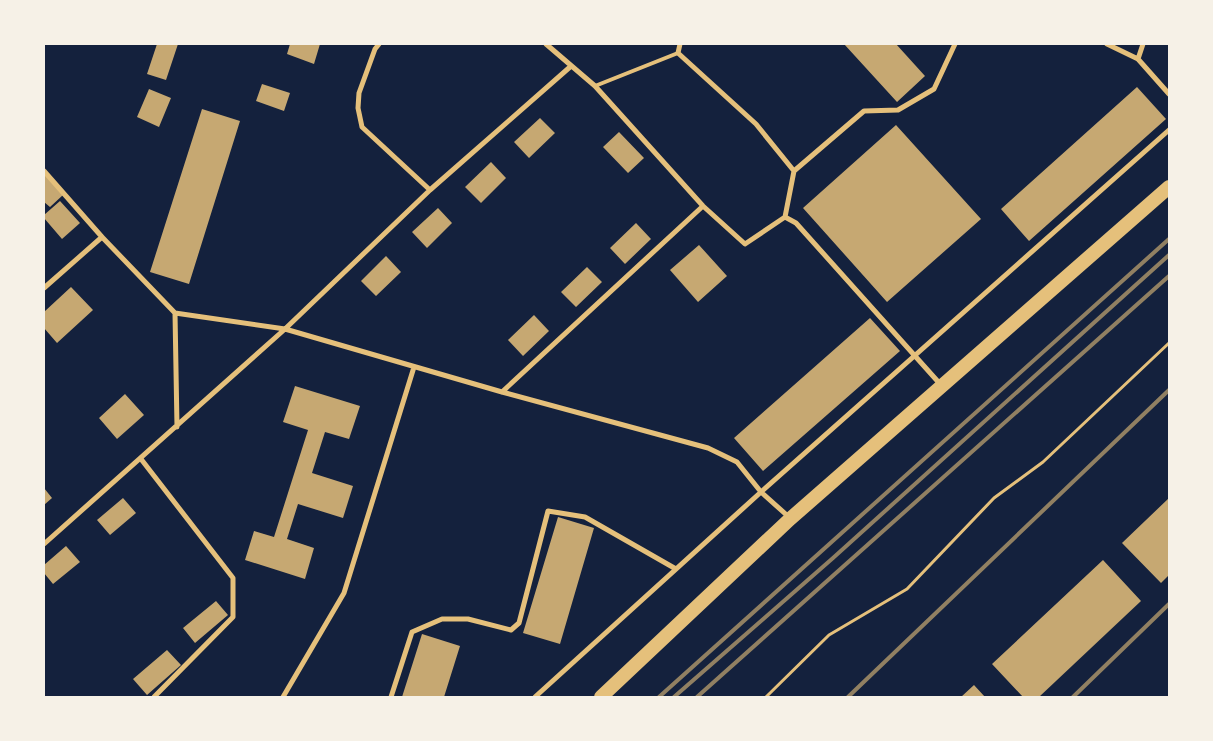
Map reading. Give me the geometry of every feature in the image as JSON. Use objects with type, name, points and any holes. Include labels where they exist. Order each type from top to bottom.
[{"type":"highway","points":[[601,697],[790,519],[1169,186]]},
{"type":"street","points":[[379,44],[375,49],[359,93],[358,108],[362,127],[430,190]]},
{"type":"street","points":[[546,44],[570,67],[595,86],[704,206],[745,244],[785,217],[794,171],[864,111],[898,110],[934,89],[955,44]]},
{"type":"street","points":[[680,44],[678,53],[756,124],[794,171]]},
{"type":"street","points":[[1107,44],[1138,59],[1169,94]]},
{"type":"street","points":[[1138,59],[1143,44]]},
{"type":"street","points":[[44,544],[285,329],[430,190],[570,67]]},
{"type":"street","points":[[535,697],[1169,130]]},
{"type":"street","points":[[44,171],[175,313],[285,329],[502,392],[708,448],[737,462],[762,492],[790,519]]},
{"type":"street","points":[[502,392],[704,206]]},
{"type":"street","points":[[785,217],[796,223],[941,385]]},
{"type":"street","points":[[44,288],[102,236]]},
{"type":"street","points":[[175,313],[177,427]]},
{"type":"street","points":[[283,697],[344,593],[414,367]]},
{"type":"street","points":[[141,459],[233,578],[233,617],[154,697]]},
{"type":"street","points":[[391,697],[412,632],[442,619],[468,619],[511,630],[519,623],[548,511],[585,517],[676,569]]},
{"type":"lane","points":[[595,86],[678,53]]},
{"type":"path","points":[[766,697],[829,635],[907,588],[994,498],[1043,462],[1169,343]]},
{"type":"building","points":[[157,44],[178,44],[166,80],[147,74]]},
{"type":"building","points":[[290,44],[320,44],[314,64],[287,54]]},
{"type":"building","points":[[844,44],[896,44],[925,76],[897,102]]},
{"type":"building","points":[[262,84],[290,93],[284,111],[256,101]]},
{"type":"building","points":[[1137,87],[1166,119],[1029,241],[1001,209]]},
{"type":"building","points":[[149,89],[171,98],[159,127],[137,117]]},
{"type":"building","points":[[202,109],[240,121],[189,284],[150,272]]},
{"type":"building","points":[[540,118],[555,133],[529,158],[514,142]]},
{"type":"building","points":[[896,125],[981,219],[887,302],[803,208]]},
{"type":"building","points":[[619,132],[644,158],[628,173],[603,147]]},
{"type":"building","points":[[491,162],[506,178],[481,203],[465,187]]},
{"type":"building","points":[[44,173],[63,195],[50,207],[44,202]]},
{"type":"building","points":[[60,201],[80,223],[62,239],[44,218],[44,215]]},
{"type":"building","points":[[438,208],[452,223],[427,248],[412,232]]},
{"type":"building","points":[[636,223],[651,239],[625,264],[610,248]]},
{"type":"building","points":[[699,245],[727,276],[698,302],[670,270]]},
{"type":"building","points":[[386,256],[401,272],[376,296],[361,281]]},
{"type":"building","points":[[587,267],[602,282],[576,307],[561,292]]},
{"type":"building","points":[[71,287],[93,310],[57,343],[44,328],[44,312]]},
{"type":"building","points":[[534,315],[549,331],[523,356],[508,340]]},
{"type":"building","points":[[870,318],[900,351],[763,471],[734,438]]},
{"type":"building","points":[[295,386],[360,406],[349,439],[325,432],[312,473],[353,486],[343,518],[298,504],[287,539],[314,548],[305,579],[245,560],[254,531],[274,537],[308,430],[283,422]]},
{"type":"building","points":[[125,394],[144,415],[117,439],[99,418]]},
{"type":"building","points":[[44,488],[52,498],[44,505]]},
{"type":"building","points":[[123,498],[136,513],[110,535],[97,520]]},
{"type":"building","points":[[1169,498],[1169,575],[1161,583],[1122,543]]},
{"type":"building","points":[[558,517],[594,528],[560,644],[523,633]]},
{"type":"building","points":[[66,546],[80,562],[53,584],[44,573],[44,565]]},
{"type":"building","points":[[1103,560],[1141,601],[1039,697],[1023,697],[992,664]]},
{"type":"building","points":[[216,601],[228,615],[195,643],[183,628]]},
{"type":"building","points":[[422,634],[460,646],[444,697],[402,697]]},
{"type":"building","points":[[167,650],[181,665],[147,695],[133,679]]},
{"type":"building","points":[[974,685],[985,697],[961,697]]},
{"type":"railway","points":[[659,697],[1169,239]]},
{"type":"railway","points":[[674,697],[833,558],[1169,255]]},
{"type":"railway","points":[[697,697],[1169,276]]},
{"type":"railway","points":[[848,697],[1169,390]]},
{"type":"railway","points":[[1073,697],[1169,604]]}]
